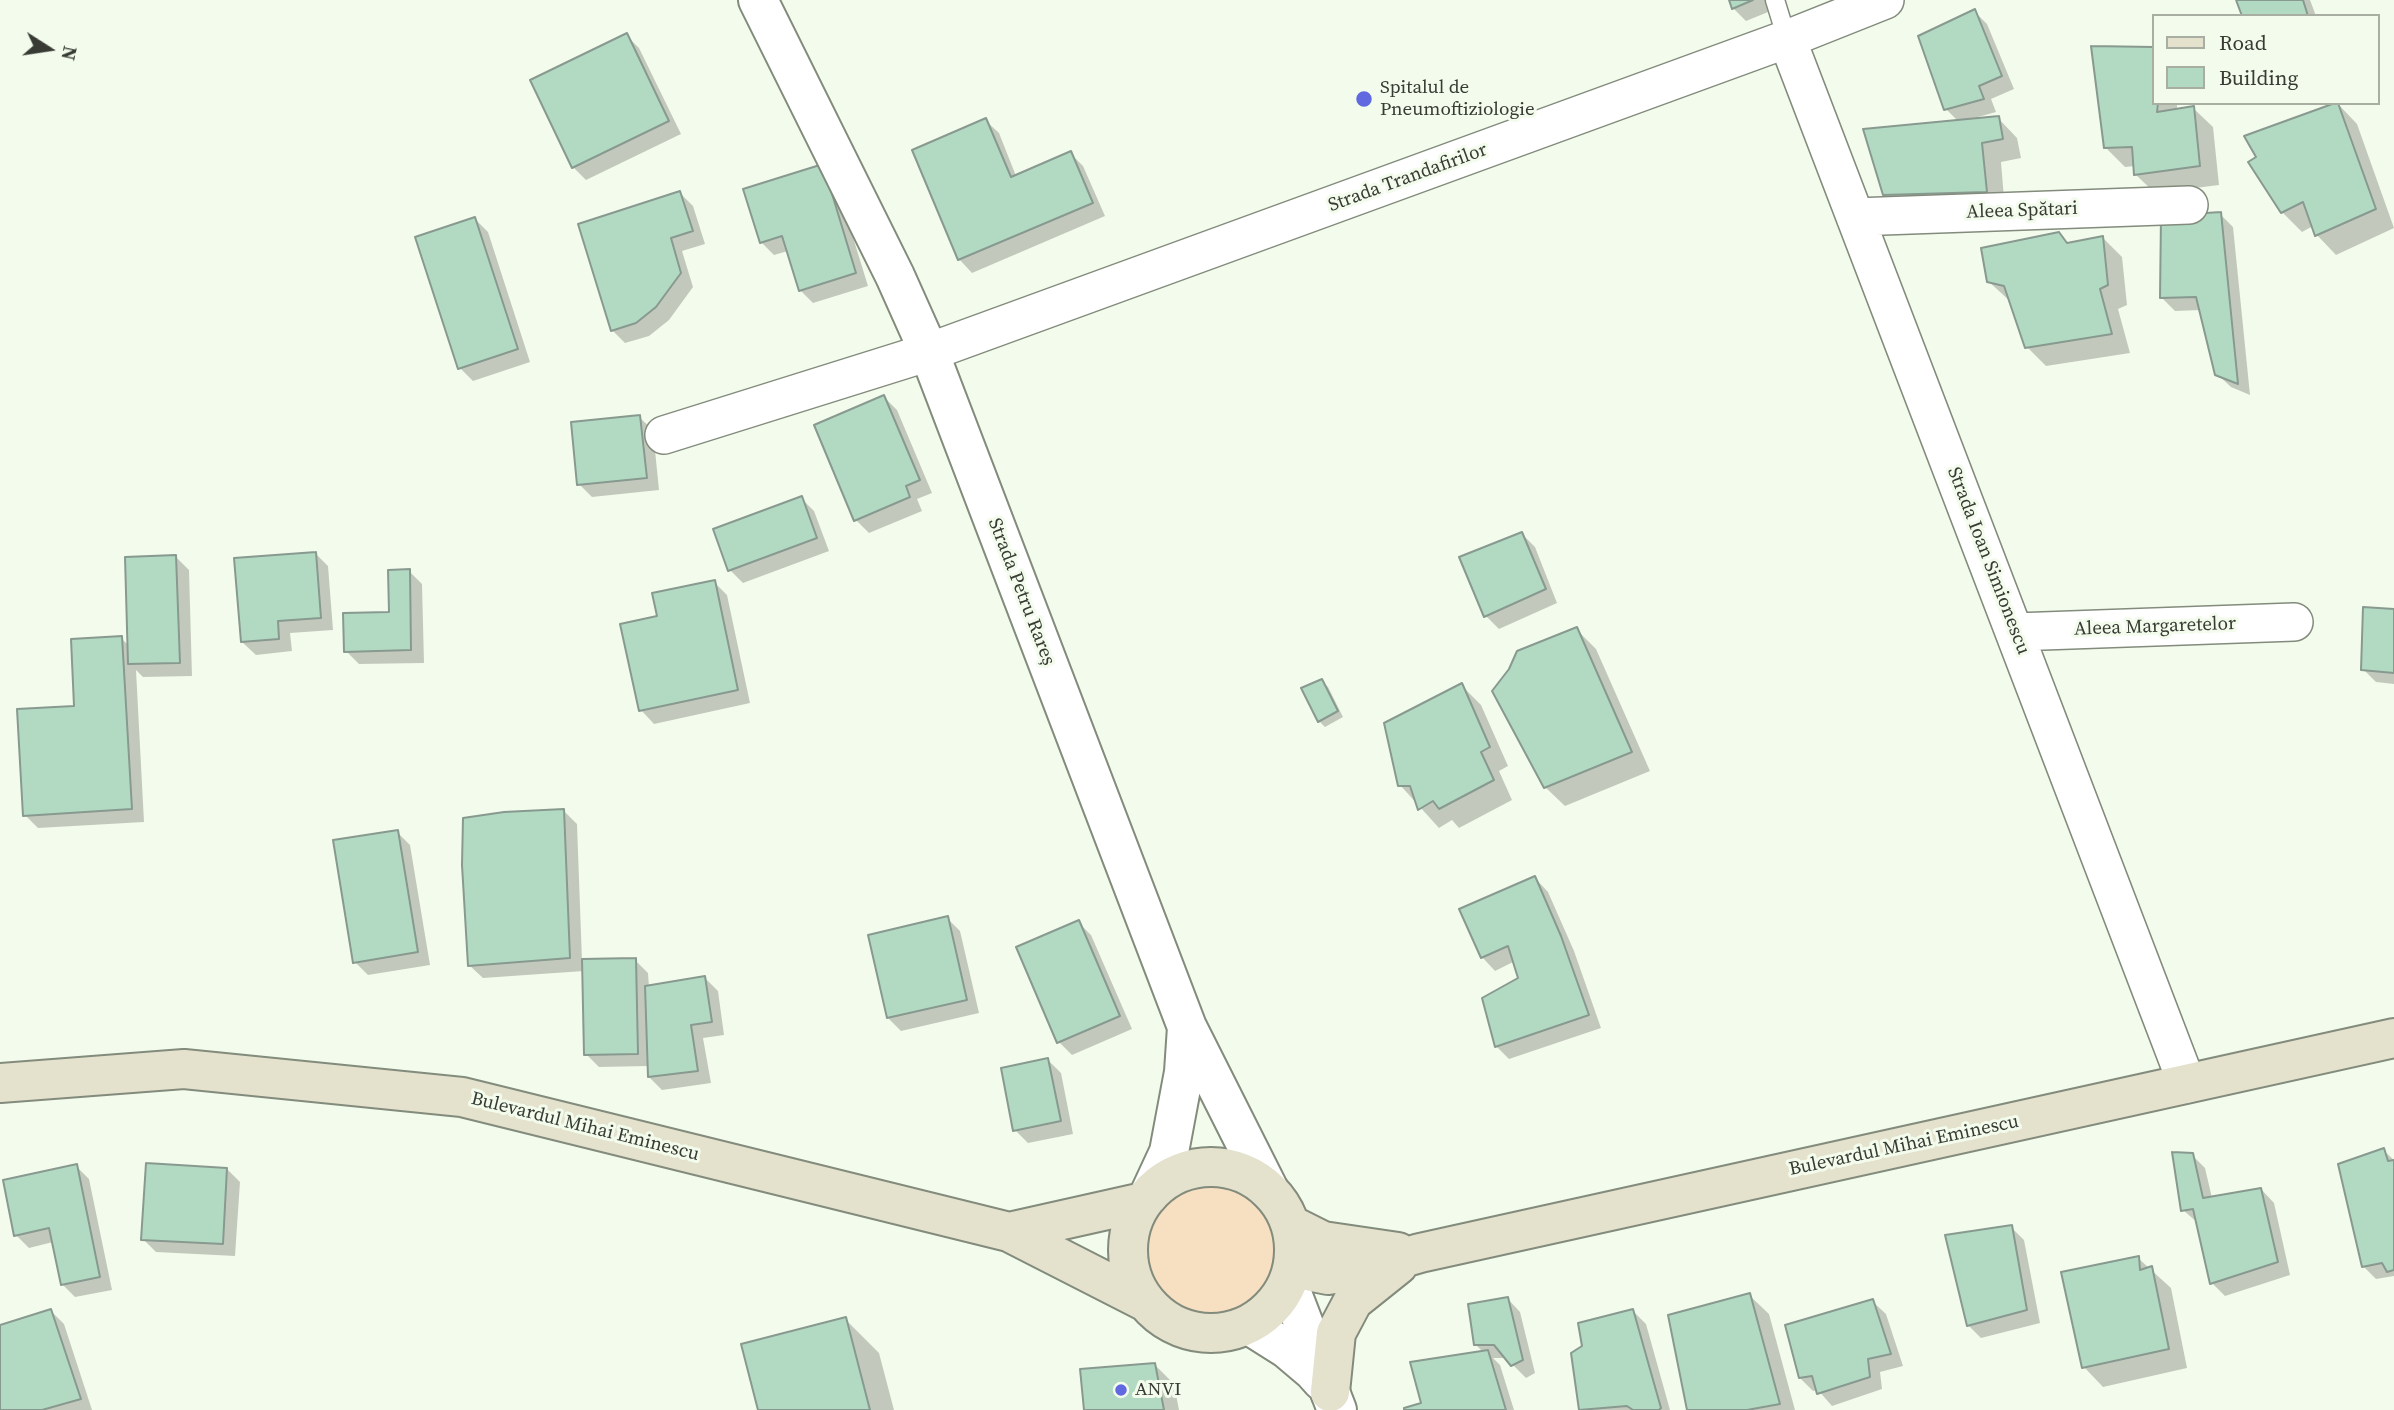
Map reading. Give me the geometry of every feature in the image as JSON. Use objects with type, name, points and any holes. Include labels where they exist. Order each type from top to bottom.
[{"type":"main road","name":"Bulevardul Mihai Eminescu","points":[[1291,1275],[1328,1275],[1365,1269],[1414,1255],[2394,1038]]},
{"type":"main road","name":"Bulevardul Mihai Eminescu","points":[[0,1083],[184,1069],[462,1097],[1009,1232],[1146,1302]]},
{"type":"main road","points":[[1222,1167],[1247,1175],[1269,1190],[1282,1206],[1291,1225],[1294,1245],[1291,1275],[1272,1307],[1249,1325],[1222,1333],[1194,1332],[1167,1322],[1146,1302],[1132,1279],[1128,1253],[1131,1226],[1146,1198],[1171,1177],[1196,1168],[1222,1167]]},
{"type":"main road","points":[[1009,1232],[1146,1198]]},
{"type":"main road","name":"Bulevardul Mihai Eminescu","points":[[1291,1225],[1323,1241],[1414,1255]]},
{"type":"main road","points":[[1334,1401],[1336,1333],[1353,1301],[1385,1274],[1414,1255]]},
{"type":"street","name":"Strada Petru Rareș","points":[[758,0],[895,276],[929,352],[1187,1027],[1269,1190]]},
{"type":"street","name":"Strada Trandafirilor","points":[[664,435],[929,352],[1787,39],[1885,0]]},
{"type":"street","name":"Strada Ioan Simionescu","points":[[1787,39],[2187,1084]]},
{"type":"street","name":"Aleea Spătari","points":[[1855,217],[2189,205]]},
{"type":"street","name":"Aleea Margaretelor","points":[[2015,632],[2294,622]]},
{"type":"street","points":[[1146,1198],[1169,1152],[1184,1072],[1187,1027]]},
{"type":"street","points":[[1291,1275],[1334,1401]]},
{"type":"street","points":[[1249,1325],[1302,1361],[1334,1401]]},
{"type":"lane","points":[[1775,0],[1787,39]]},
{"type":"shaded area","points":[[1210,1180],[1237,1185],[1259,1201],[1275,1223],[1280,1250],[1275,1277],[1259,1299],[1237,1315],[1210,1320],[1183,1315],[1161,1299],[1145,1277],[1140,1250],[1145,1223],[1161,1201],[1183,1185]]},
{"type":"building","points":[[1729,0],[1753,0],[1732,9]]},
{"type":"building","points":[[2236,0],[2303,0],[2307,14],[2241,14]]},
{"type":"building","points":[[1975,9],[2002,76],[1979,86],[1984,99],[1944,110],[1918,36]]},
{"type":"building","points":[[627,33],[669,121],[572,168],[530,80]]},
{"type":"building","points":[[2091,46],[2152,47],[2152,105],[2158,105],[2157,112],[2194,106],[2200,166],[2134,175],[2132,147],[2104,148]]},
{"type":"building","points":[[2329,105],[2339,105],[2376,209],[2315,236],[2303,202],[2281,213],[2248,162],[2256,157],[2244,136]]},
{"type":"building","points":[[1999,116],[2003,139],[1982,143],[1987,192],[1883,195],[1863,129]]},
{"type":"building","points":[[986,118],[1011,177],[1071,151],[1093,203],[958,260],[912,150]]},
{"type":"building","points":[[823,164],[856,273],[799,291],[782,236],[760,243],[743,189]]},
{"type":"building","points":[[680,191],[693,231],[671,238],[681,273],[656,307],[636,323],[611,331],[578,224]]},
{"type":"building","points":[[2221,212],[2238,384],[2215,375],[2196,297],[2160,298],[2161,216]]},
{"type":"building","points":[[475,217],[518,349],[458,369],[415,237]]},
{"type":"building","points":[[2059,232],[2067,243],[2103,236],[2108,285],[2100,289],[2112,334],[2025,348],[2004,286],[1987,282],[1981,248]]},
{"type":"building","points":[[884,395],[920,480],[906,486],[910,497],[854,521],[814,425]]},
{"type":"building","points":[[640,415],[647,478],[577,485],[571,422]]},
{"type":"building","points":[[802,496],[817,538],[728,571],[713,529]]},
{"type":"building","points":[[1522,532],[1546,589],[1484,617],[1459,557]]},
{"type":"building","points":[[316,552],[321,618],[278,621],[279,639],[241,642],[234,558]]},
{"type":"building","points":[[176,555],[180,663],[128,664],[125,557]]},
{"type":"building","points":[[410,569],[411,650],[344,652],[343,613],[389,612],[388,570]]},
{"type":"building","points":[[715,580],[738,690],[639,711],[620,624],[657,616],[652,593]]},
{"type":"building","points":[[2363,607],[2394,609],[2394,673],[2361,670]]},
{"type":"building","points":[[1577,627],[1632,752],[1544,788],[1492,691],[1509,669],[1517,651]]},
{"type":"building","points":[[122,636],[132,809],[23,816],[17,709],[74,706],[71,639]]},
{"type":"building","points":[[1322,679],[1338,711],[1318,722],[1301,688]]},
{"type":"building","points":[[1462,683],[1490,747],[1481,752],[1494,780],[1439,809],[1433,801],[1418,810],[1410,786],[1398,786],[1384,723]]},
{"type":"building","points":[[564,809],[570,958],[468,966],[462,865],[463,818],[504,812]]},
{"type":"building","points":[[398,830],[418,952],[353,963],[333,840]]},
{"type":"building","points":[[1535,876],[1561,936],[1589,1015],[1495,1047],[1482,998],[1518,978],[1508,946],[1481,958],[1459,909]]},
{"type":"building","points":[[948,916],[967,1000],[887,1018],[868,935]]},
{"type":"building","points":[[1079,920],[1120,1016],[1057,1043],[1016,947]]},
{"type":"building","points":[[636,958],[638,1054],[584,1055],[582,959]]},
{"type":"building","points":[[705,976],[712,1022],[691,1025],[698,1071],[648,1077],[645,986]]},
{"type":"building","points":[[1048,1058],[1061,1121],[1013,1131],[1001,1068]]},
{"type":"building","points":[[2384,1148],[2388,1161],[2394,1160],[2394,1270],[2387,1272],[2382,1263],[2362,1267],[2338,1164]]},
{"type":"building","points":[[2172,1152],[2193,1153],[2203,1198],[2261,1188],[2278,1262],[2210,1284],[2193,1209],[2181,1211]]},
{"type":"building","points":[[146,1163],[227,1168],[223,1244],[141,1240]]},
{"type":"building","points":[[77,1164],[100,1277],[61,1285],[49,1228],[14,1236],[3,1180]]},
{"type":"building","points":[[2012,1225],[2027,1310],[1967,1326],[1945,1235]]},
{"type":"building","points":[[2139,1256],[2140,1270],[2152,1266],[2169,1349],[2082,1368],[2061,1272]]},
{"type":"building","points":[[1750,1293],[1780,1404],[1747,1410],[1687,1410],[1668,1315]]},
{"type":"building","points":[[1508,1297],[1523,1360],[1511,1366],[1494,1345],[1474,1345],[1468,1304]]},
{"type":"building","points":[[1873,1299],[1891,1354],[1868,1359],[1870,1377],[1817,1394],[1812,1376],[1799,1378],[1785,1325]]},
{"type":"building","points":[[51,1309],[81,1399],[42,1410],[0,1410],[0,1325]]},
{"type":"building","points":[[1633,1309],[1661,1408],[1633,1410],[1627,1406],[1579,1410],[1571,1353],[1582,1346],[1578,1323]]},
{"type":"building","points":[[846,1317],[870,1410],[758,1410],[741,1344]]},
{"type":"building","points":[[1488,1350],[1506,1410],[1404,1410],[1421,1403],[1410,1362]]},
{"type":"building","name":"ANVI","points":[[1155,1363],[1164,1410],[1084,1410],[1080,1369]]},
{"type":"place","name":"Spitalul de Pneumoftiziologie","points":[[1364,99]]},
{"type":"place","name":"ANVI","points":[[1121,1390]]}]
